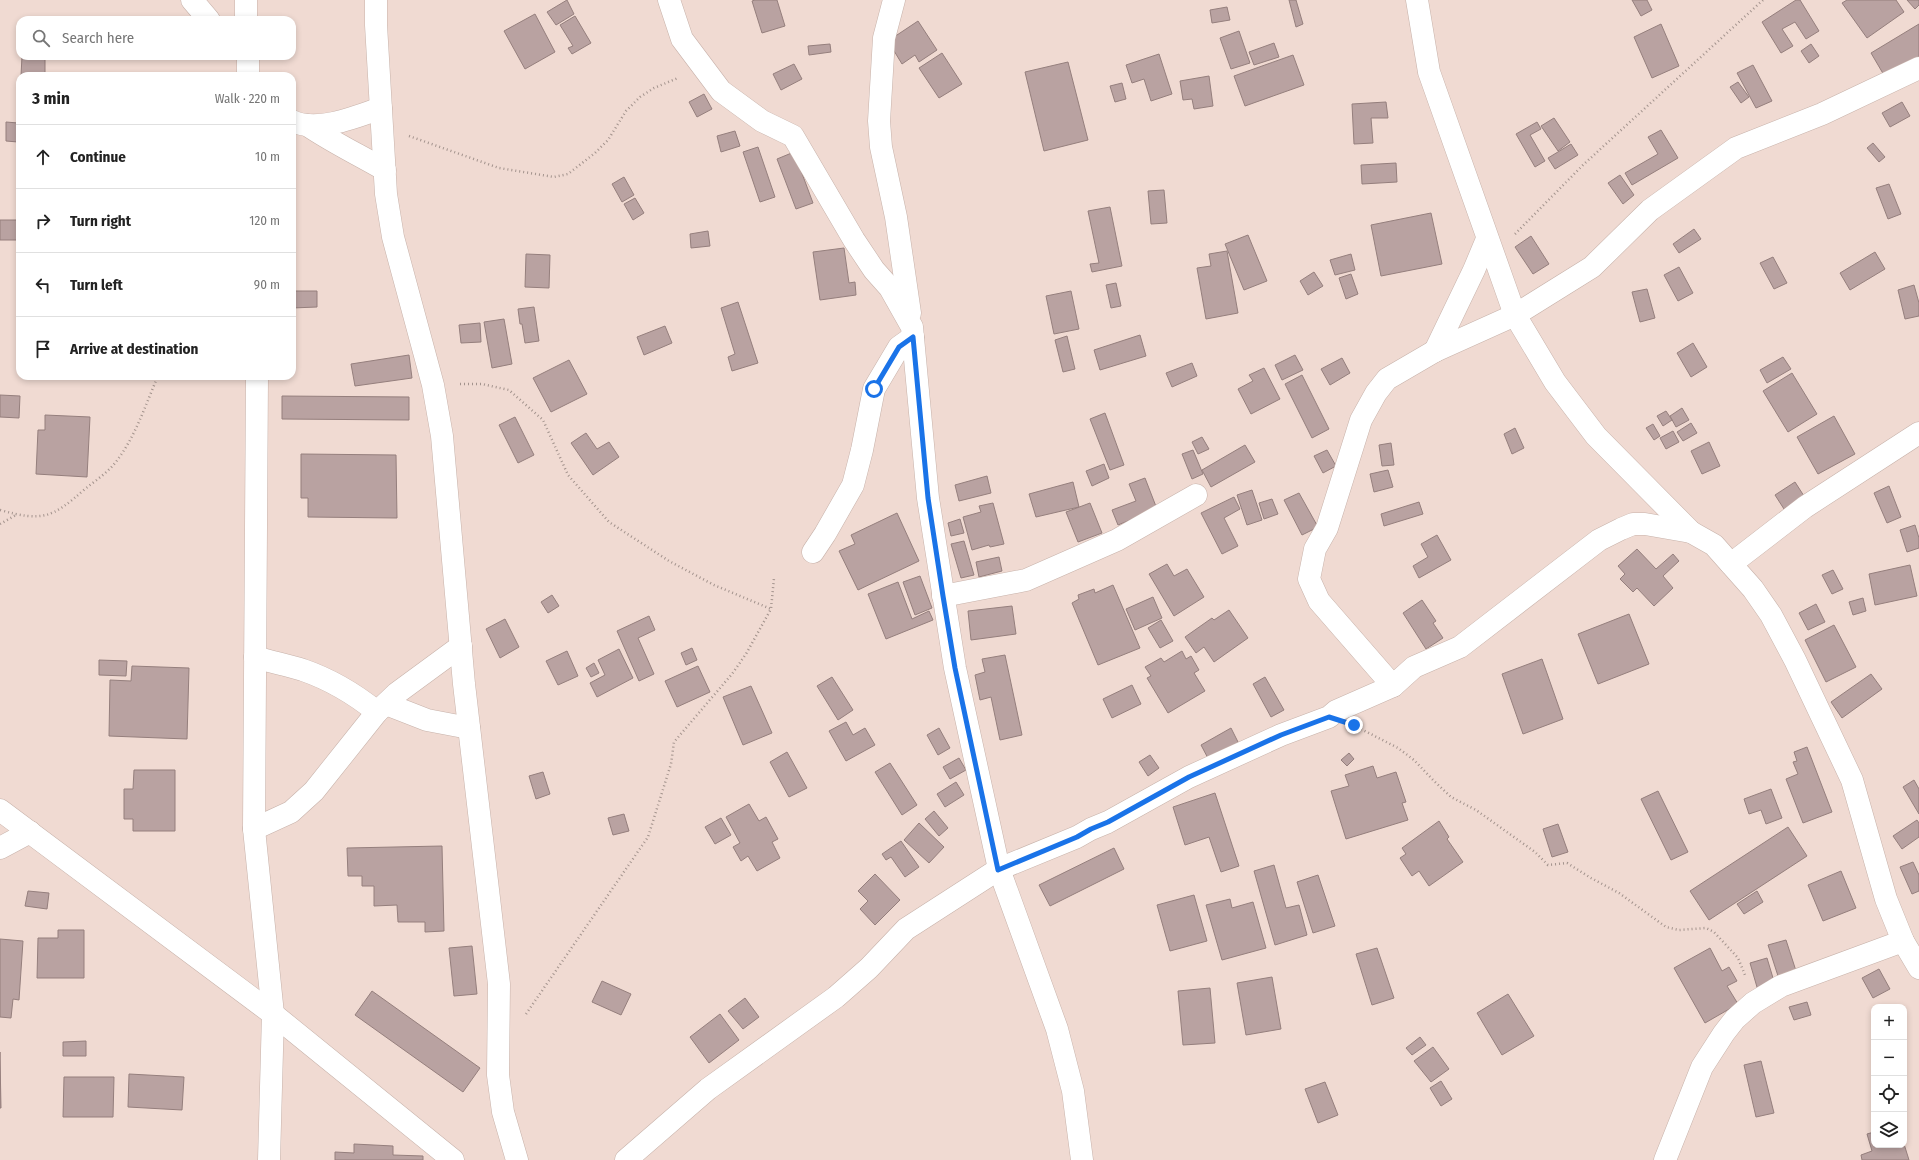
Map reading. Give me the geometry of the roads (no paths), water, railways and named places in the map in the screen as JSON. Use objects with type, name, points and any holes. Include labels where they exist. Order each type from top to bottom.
[{"type":"street","points":[[192,0],[206,16]]},
{"type":"street","points":[[246,0],[246,16]]},
{"type":"street","points":[[376,0],[386,194],[393,237],[433,385],[442,436],[469,728],[499,984],[498,1075],[503,1112],[517,1160]]},
{"type":"street","points":[[669,0],[682,39],[704,66],[721,91],[762,121],[793,136],[854,240],[874,270],[890,288],[912,332]]},
{"type":"street","points":[[894,0],[884,38],[879,122],[881,147],[896,217],[912,332],[928,498],[943,596],[955,668],[998,870],[1057,1029],[1073,1091],[1082,1160]]},
{"type":"street","points":[[1417,0],[1429,72],[1514,315],[1555,382],[1596,436],[1691,532],[1714,545],[1753,589],[1771,615],[1795,660],[1852,780],[1886,899],[1903,941],[1919,968]]},
{"type":"street","points":[[1393,686],[1319,601],[1309,579],[1315,549],[1327,528],[1361,420],[1372,399],[1387,379],[1435,351],[1514,315],[1592,267],[1650,210],[1736,148],[1822,114],[1919,68]]},
{"type":"street","points":[[300,123],[317,125],[348,119],[382,116]]},
{"type":"street","points":[[300,123],[385,170]]},
{"type":"street","points":[[1435,351],[1474,270],[1490,248]]},
{"type":"street","points":[[813,552],[825,534],[852,485],[862,450],[874,389],[899,347],[912,332]]},
{"type":"street","points":[[257,380],[254,829],[272,1014],[269,1160]]},
{"type":"street","points":[[1731,564],[1805,507],[1919,433]]},
{"type":"street","points":[[943,596],[1026,580],[1117,540],[1196,495]]},
{"type":"street","points":[[626,1160],[708,1089],[836,997],[868,968],[906,929],[998,870],[1077,837],[1108,822],[1196,774],[1281,735],[1329,717],[1336,711],[1393,686],[1414,667],[1460,647],[1599,540],[1633,524],[1645,524],[1691,532]]},
{"type":"street","points":[[254,829],[291,812],[314,791],[382,708],[397,693],[461,646]]},
{"type":"street","points":[[255,658],[303,670],[341,688],[365,702],[382,708],[427,720],[469,728]]},
{"type":"street","points":[[0,810],[272,1014],[453,1160]]},
{"type":"street","points":[[0,848],[30,832]]},
{"type":"street","points":[[1665,1160],[1702,1067],[1735,1019],[1753,1003],[1781,986],[1903,941]]}]
